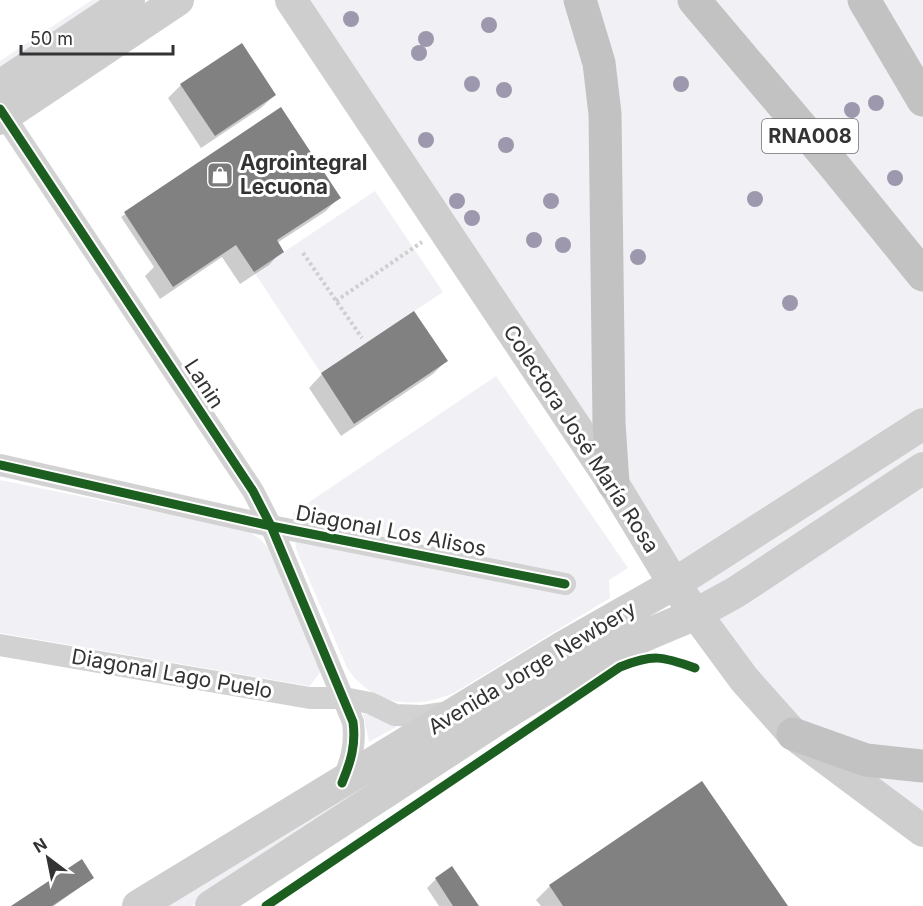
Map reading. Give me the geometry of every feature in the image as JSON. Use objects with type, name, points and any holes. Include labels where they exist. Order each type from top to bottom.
[{"type":"highway","points":[[580,0],[599,63],[604,114],[609,434],[613,483]]},
{"type":"highway","name":"RNA008","points":[[694,0],[923,275]]},
{"type":"highway","points":[[864,0],[923,99]]},
{"type":"highway","points":[[793,734],[866,760],[923,766]]},
{"type":"main road","points":[[1,107],[129,0]]},
{"type":"main road","points":[[1,107],[178,0]]},
{"type":"main road","name":"Colectora José María Rosa","points":[[291,0],[613,483],[674,584],[744,679],[793,734],[923,831]]},
{"type":"main road","name":"Avenida Jorge Newbery","points":[[138,906],[563,647],[674,584],[923,424]]},
{"type":"main road","name":"Avenida Jorge Newbery","points":[[211,906],[446,751],[606,652],[696,614],[736,592],[923,468]]},
{"type":"street","name":"Lanin","points":[[1,107],[253,491],[271,526],[344,698]]},
{"type":"street","name":"Diagonal Los Alisos","points":[[0,465],[271,526],[565,584]]},
{"type":"street","name":"Diagonal Lago Puelo","points":[[0,645],[310,698],[344,698],[370,703],[395,715],[423,716],[458,711]]},
{"type":"street","points":[[342,783],[353,754],[355,739],[344,698]]},
{"type":"path","points":[[336,301],[414,249]]},
{"type":"path","points":[[303,253],[362,338]]},
{"type":"shaded area","points":[[92,0],[109,0],[0,73],[0,61]]},
{"type":"shaded area","points":[[291,0],[923,0],[923,831],[793,734]]},
{"type":"shaded area","points":[[375,191],[443,292],[321,373],[254,272]]},
{"type":"shaded area","points":[[496,376],[628,568],[609,580],[610,598],[454,693],[424,702],[409,703],[382,697],[357,681],[347,668],[296,549],[293,513]]},
{"type":"shaded area","points":[[0,480],[247,530],[273,553],[321,671],[310,686],[0,633]]},
{"type":"shaded area","points":[[487,706],[267,858],[192,906],[162,906]]},
{"type":"shaded area","points":[[363,713],[397,724],[396,727],[369,742]]},
{"type":"building","points":[[242,43],[276,95],[215,136],[180,84]]},
{"type":"building","points":[[281,107],[341,198],[277,240],[284,252],[254,272],[236,245],[173,287],[124,212]]},
{"type":"building","points":[[414,311],[448,361],[354,424],[321,373]]},
{"type":"building","points":[[702,781],[788,906],[563,906],[549,885]]},
{"type":"building","points":[[82,859],[94,878],[52,906],[11,906]]},
{"type":"building","points":[[452,866],[479,906],[453,906],[435,878]]},
{"type":"cycle path","points":[[0,109],[253,491],[271,526],[353,722],[352,753],[342,783]]},
{"type":"cycle path","points":[[0,465],[271,526],[565,584]]},
{"type":"cycle path","points":[[266,906],[620,667],[641,660],[658,658],[695,668]]},
{"type":"place","name":"Agrointegral Lecuona","points":[[220,175]]}]
